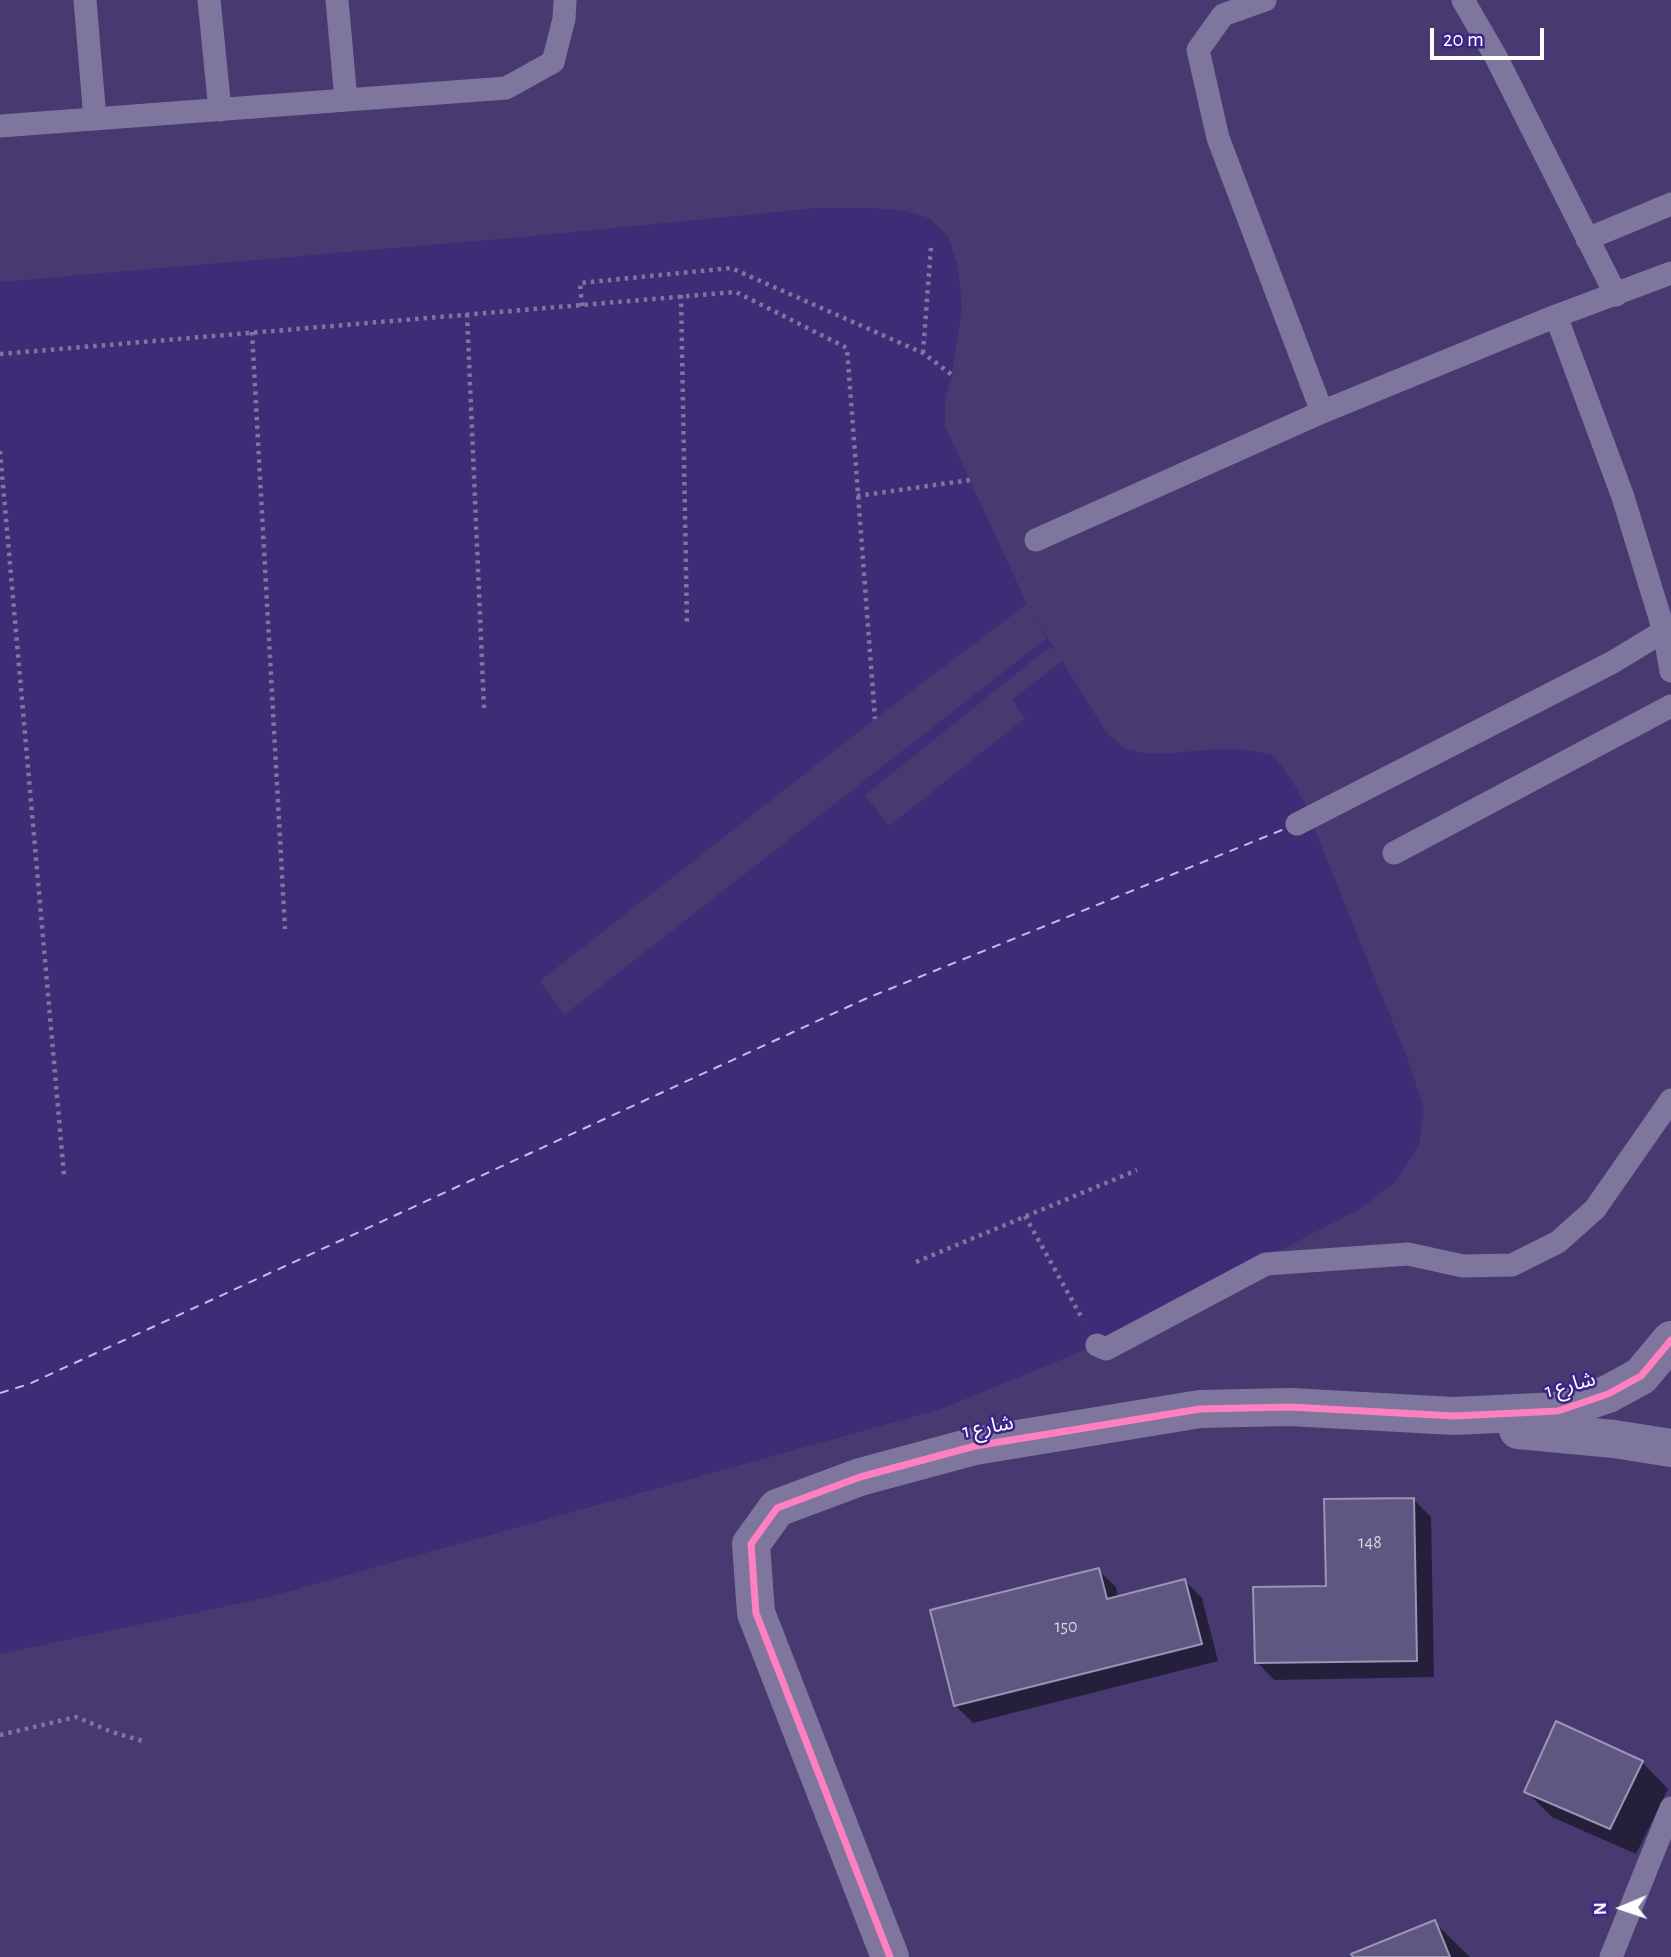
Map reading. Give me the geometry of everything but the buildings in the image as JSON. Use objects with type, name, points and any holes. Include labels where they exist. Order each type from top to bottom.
[{"type":"street","name":"شارع 1","points":[[890,1957],[756,1613],[751,1545],[777,1508],[860,1477],[975,1446],[1200,1409],[1290,1408],[1454,1416],[1558,1411],[1608,1394],[1642,1376],[1671,1340]]},
{"type":"street","name":"شارع 1","points":[[1454,1416],[1519,1430],[1614,1439],[1671,1448]]},
{"type":"lane","points":[[85,0],[95,119]]},
{"type":"lane","points":[[209,0],[220,110]]},
{"type":"lane","points":[[337,0],[346,100]]},
{"type":"lane","points":[[0,126],[506,88],[553,62],[565,19],[565,0]]},
{"type":"lane","points":[[1265,0],[1223,15],[1198,50],[1218,138],[1322,412]]},
{"type":"lane","points":[[1463,0],[1496,57],[1616,295]]},
{"type":"lane","points":[[1587,239],[1671,204]]},
{"type":"lane","points":[[1036,540],[1322,412],[1556,316],[1671,273]]},
{"type":"lane","points":[[1556,316],[1623,496],[1664,631],[1671,671]]},
{"type":"lane","points":[[1297,824],[1613,662],[1664,631]]},
{"type":"lane","points":[[1394,853],[1671,706]]},
{"type":"lane","points":[[1097,1345],[1106,1349],[1266,1265],[1408,1254],[1463,1266],[1511,1265],[1558,1242],[1595,1209],[1671,1100]]},
{"type":"lane","points":[[1611,1957],[1671,1808]]},
{"type":"path","points":[[923,353],[931,247]]},
{"type":"path","points":[[582,306],[580,283],[731,268],[923,353],[952,374]]},
{"type":"path","points":[[0,354],[736,292],[847,348],[875,719]]},
{"type":"path","points":[[681,295],[687,624]]},
{"type":"path","points":[[467,314],[484,708]]},
{"type":"path","points":[[252,332],[285,929]]},
{"type":"path","points":[[0,451],[64,1175]]},
{"type":"path","points":[[857,496],[970,480]]},
{"type":"path","points":[[916,1262],[1137,1170]]},
{"type":"path","points":[[1025,1216],[1097,1345]]},
{"type":"path","points":[[0,1735],[76,1717],[146,1742]]},
{"type":"shaded area","points":[[817,208],[906,211],[929,218],[948,236],[958,268],[962,307],[952,375],[945,400],[945,426],[1027,604],[1106,732],[1124,748],[1143,753],[1248,750],[1273,755],[1289,776],[1303,800],[1408,1060],[1424,1109],[1419,1146],[1395,1182],[1358,1210],[1097,1345],[941,1409],[265,1598],[0,1654],[0,282],[522,237]]},
{"type":"pier","points":[[1027,604],[1047,638],[564,1015],[540,981],[875,719]]},
{"type":"pier","points":[[1051,646],[1063,660],[1012,700],[1025,718],[889,826],[865,795]]},
{"type":"ferry route","points":[[0,1393],[29,1384],[865,999],[1287,828]]},
{"type":"cycle path","points":[[890,1957],[756,1613],[751,1544],[777,1508],[860,1477],[975,1446],[1200,1409],[1290,1407],[1454,1416],[1558,1411],[1608,1394],[1641,1376],[1671,1340]]}]
